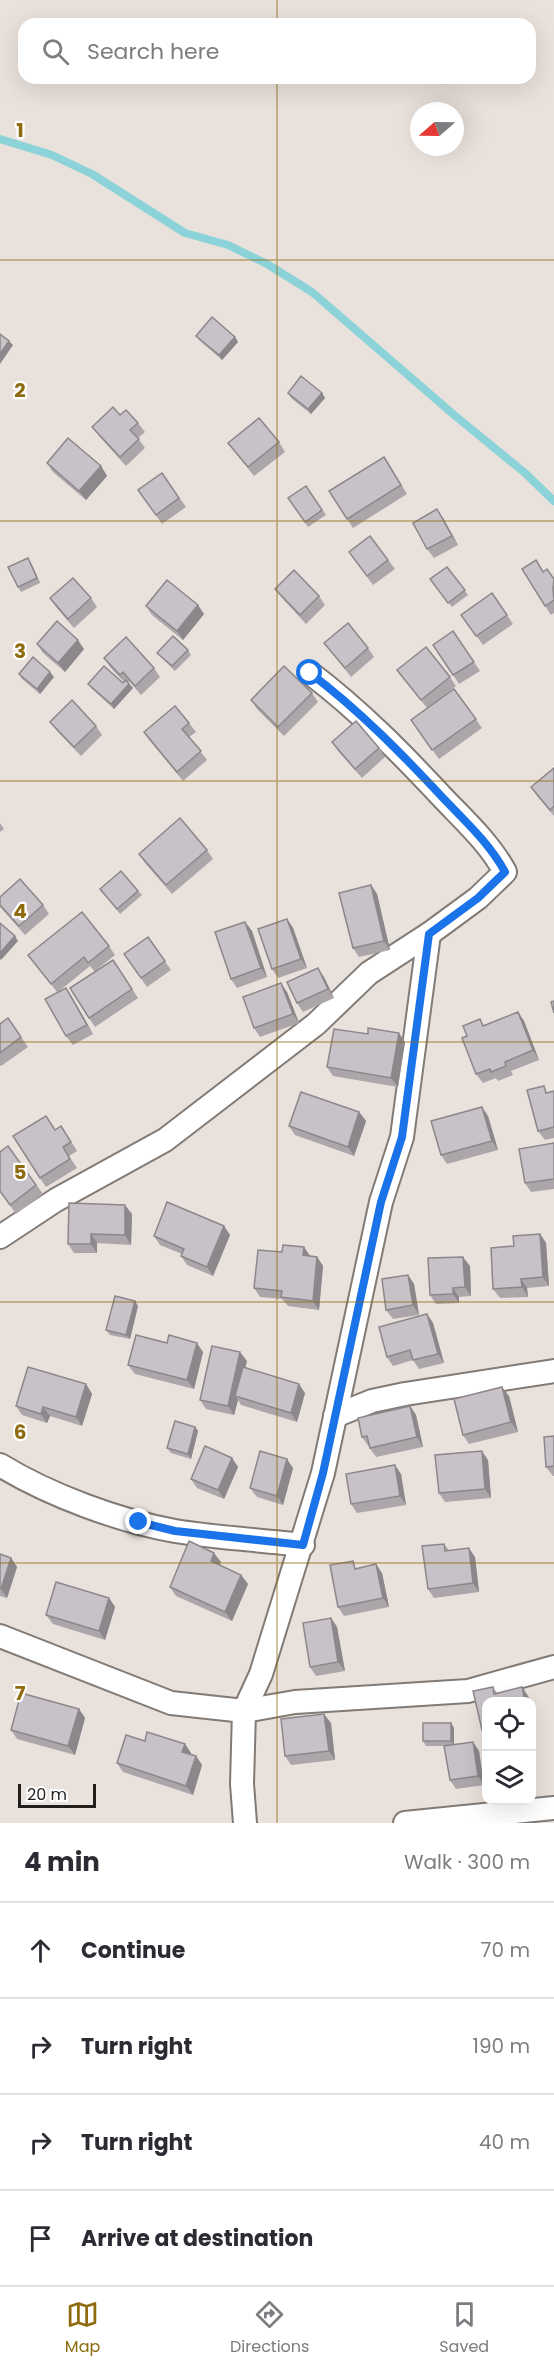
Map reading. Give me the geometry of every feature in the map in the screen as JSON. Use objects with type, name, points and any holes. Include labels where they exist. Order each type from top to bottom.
[{"type":"street","points":[[0,1237],[56,1200],[165,1140],[316,1024],[369,973],[429,934],[478,898],[505,872],[495,853],[404,756],[340,695],[310,673]]},
{"type":"street","points":[[245,1823],[242,1784],[244,1711],[261,1674],[303,1545],[323,1473],[381,1202],[402,1137],[429,934]]},
{"type":"street","points":[[335,1416],[372,1401],[405,1394],[554,1371]]},
{"type":"street","points":[[0,1465],[21,1478],[66,1498],[139,1522],[175,1531],[303,1545]]},
{"type":"street","points":[[0,1636],[171,1703],[244,1711],[295,1702],[468,1691],[554,1667]]},
{"type":"street","points":[[405,1823],[554,1808]]},
{"type":"building","points":[[212,317],[235,337],[219,355],[196,336]]},
{"type":"building","points":[[0,334],[9,341],[0,354]]},
{"type":"building","points":[[301,376],[322,393],[308,409],[288,393]]},
{"type":"building","points":[[113,407],[120,415],[126,410],[138,423],[130,430],[139,439],[120,457],[92,427]]},
{"type":"building","points":[[259,418],[279,442],[248,467],[228,443]]},
{"type":"building","points":[[68,438],[101,466],[79,491],[47,463]]},
{"type":"building","points":[[384,457],[401,485],[347,519],[329,491]]},
{"type":"building","points":[[162,473],[179,498],[156,515],[138,490]]},
{"type":"building","points":[[306,486],[322,510],[305,522],[288,498]]},
{"type":"building","points":[[437,509],[452,536],[427,549],[413,523]]},
{"type":"building","points":[[370,536],[388,560],[367,576],[349,552]]},
{"type":"building","points":[[28,558],[37,578],[18,587],[8,567]]},
{"type":"building","points":[[536,560],[543,572],[547,569],[554,579],[554,600],[545,606],[522,569]]},
{"type":"building","points":[[447,567],[465,590],[448,603],[430,579]]},
{"type":"building","points":[[294,570],[319,596],[300,615],[275,589]]},
{"type":"building","points":[[73,578],[91,598],[68,619],[50,598]]},
{"type":"building","points":[[167,580],[198,605],[177,631],[146,606]]},
{"type":"building","points":[[492,593],[507,615],[476,636],[461,615]]},
{"type":"building","points":[[57,621],[78,640],[58,663],[37,644]]},
{"type":"building","points":[[348,623],[368,648],[345,668],[324,643]]},
{"type":"building","points":[[453,631],[474,662],[453,675],[433,645]]},
{"type":"building","points":[[173,636],[188,650],[172,666],[157,653]]},
{"type":"building","points":[[126,637],[154,668],[135,686],[123,672],[120,675],[104,658]]},
{"type":"building","points":[[426,647],[450,677],[421,700],[397,670]]},
{"type":"building","points":[[33,657],[50,672],[37,689],[19,674]]},
{"type":"building","points":[[104,666],[123,683],[126,680],[129,684],[111,704],[88,684]]},
{"type":"building","points":[[284,666],[312,693],[278,727],[251,700]]},
{"type":"building","points":[[454,689],[476,719],[432,750],[411,720]]},
{"type":"building","points":[[72,700],[96,726],[74,747],[50,722]]},
{"type":"building","points":[[175,706],[189,723],[182,729],[201,751],[177,772],[144,732]]},
{"type":"building","points":[[356,721],[379,748],[355,769],[332,742]]},
{"type":"building","points":[[554,768],[554,806],[550,810],[531,787]]},
{"type":"building","points":[[180,818],[207,850],[166,885],[139,854]]},
{"type":"building","points":[[121,871],[138,891],[117,909],[100,889]]},
{"type":"building","points":[[20,879],[43,905],[19,926],[0,905],[0,897]]},
{"type":"building","points":[[371,885],[384,941],[353,948],[339,893]]},
{"type":"building","points":[[82,912],[109,946],[88,963],[84,957],[51,984],[28,955]]},
{"type":"building","points":[[287,919],[301,959],[272,969],[258,929]]},
{"type":"building","points":[[245,922],[261,968],[231,979],[215,932]]},
{"type":"building","points":[[0,923],[15,936],[0,953]]},
{"type":"building","points":[[148,937],[165,961],[141,978],[124,954]]},
{"type":"building","points":[[113,960],[132,989],[89,1018],[70,988]]},
{"type":"building","points":[[318,968],[328,989],[297,1003],[287,982]]},
{"type":"building","points":[[281,983],[293,1014],[254,1028],[243,997]]},
{"type":"building","points":[[66,988],[87,1025],[66,1036],[45,999]]},
{"type":"building","points":[[518,1012],[533,1050],[505,1062],[506,1066],[491,1072],[490,1069],[476,1074],[462,1038],[467,1036],[463,1026],[480,1019],[483,1026]]},
{"type":"building","points":[[8,1018],[21,1037],[0,1053],[0,1024]]},
{"type":"building","points":[[368,1028],[399,1033],[391,1078],[327,1067],[334,1029],[368,1034]]},
{"type":"building","points":[[544,1086],[546,1093],[554,1091],[554,1127],[538,1131],[527,1090]]},
{"type":"building","points":[[301,1092],[359,1112],[348,1147],[289,1126]]},
{"type":"building","points":[[482,1107],[492,1141],[441,1155],[431,1121]]},
{"type":"building","points":[[46,1116],[55,1130],[61,1126],[71,1142],[63,1147],[70,1159],[40,1178],[13,1136]]},
{"type":"building","points":[[554,1143],[554,1179],[525,1183],[519,1149]]},
{"type":"building","points":[[8,1146],[36,1185],[10,1205],[0,1191],[0,1152]]},
{"type":"building","points":[[167,1202],[224,1226],[207,1267],[181,1256],[184,1249],[154,1236]]},
{"type":"building","points":[[69,1203],[125,1205],[125,1235],[91,1234],[91,1244],[68,1244]]},
{"type":"building","points":[[540,1234],[543,1277],[521,1279],[522,1287],[493,1289],[491,1248],[514,1246],[513,1236]]},
{"type":"building","points":[[283,1245],[304,1247],[303,1255],[317,1257],[313,1301],[281,1297],[282,1291],[254,1288],[258,1250],[282,1252]]},
{"type":"building","points":[[463,1257],[465,1287],[453,1288],[453,1294],[430,1295],[428,1258]]},
{"type":"building","points":[[408,1275],[413,1305],[386,1310],[382,1279]]},
{"type":"building","points":[[115,1296],[135,1301],[126,1335],[106,1330]]},
{"type":"building","points":[[427,1314],[438,1354],[413,1360],[410,1350],[387,1357],[379,1327]]},
{"type":"building","points":[[136,1335],[167,1343],[169,1335],[197,1343],[187,1380],[128,1365]]},
{"type":"building","points":[[212,1346],[240,1352],[228,1406],[200,1400]]},
{"type":"building","points":[[28,1367],[86,1384],[76,1417],[43,1407],[41,1414],[16,1406]]},
{"type":"building","points":[[243,1367],[299,1384],[291,1413],[235,1396]]},
{"type":"building","points":[[502,1387],[511,1422],[463,1435],[454,1399]]},
{"type":"building","points":[[410,1406],[417,1437],[370,1448],[367,1436],[362,1437],[358,1418]]},
{"type":"building","points":[[175,1421],[195,1427],[188,1454],[167,1448]]},
{"type":"building","points":[[554,1436],[554,1466],[546,1467],[544,1437]]},
{"type":"building","points":[[205,1446],[232,1458],[218,1490],[191,1479]]},
{"type":"building","points":[[260,1451],[287,1459],[277,1496],[250,1488]]},
{"type":"building","points":[[482,1451],[485,1489],[439,1493],[435,1455]]},
{"type":"building","points":[[395,1465],[400,1496],[351,1504],[346,1474]]},
{"type":"building","points":[[189,1541],[214,1553],[211,1561],[241,1575],[225,1612],[170,1587]]},
{"type":"building","points":[[444,1544],[445,1551],[469,1548],[473,1583],[428,1589],[422,1546]]},
{"type":"building","points":[[0,1554],[11,1558],[1,1589],[0,1589]]},
{"type":"building","points":[[353,1561],[355,1569],[376,1564],[383,1598],[338,1607],[330,1565]]},
{"type":"building","points":[[56,1582],[109,1598],[99,1631],[46,1615]]},
{"type":"building","points":[[331,1618],[338,1662],[310,1667],[303,1623]]},
{"type":"building","points":[[493,1687],[494,1694],[522,1687],[524,1697],[482,1697],[482,1730],[473,1691]]},
{"type":"building","points":[[21,1693],[79,1709],[68,1746],[11,1730]]},
{"type":"building","points":[[324,1714],[329,1751],[285,1756],[281,1719]]},
{"type":"building","points":[[423,1723],[451,1723],[451,1741],[423,1741]]},
{"type":"building","points":[[147,1732],[185,1744],[182,1752],[196,1756],[186,1786],[117,1763],[126,1735],[145,1741]]},
{"type":"building","points":[[473,1742],[478,1776],[450,1780],[444,1746]]},
{"type":"waterway","points":[[0,139],[52,155],[92,174],[185,233],[228,245],[267,264],[312,292],[525,473],[554,501]]},
{"type":"route","points":[[139,1522],[175,1531],[303,1545],[323,1473],[381,1202],[402,1137],[429,934],[478,898],[505,872],[495,853],[404,756],[340,695],[310,673]]}]
